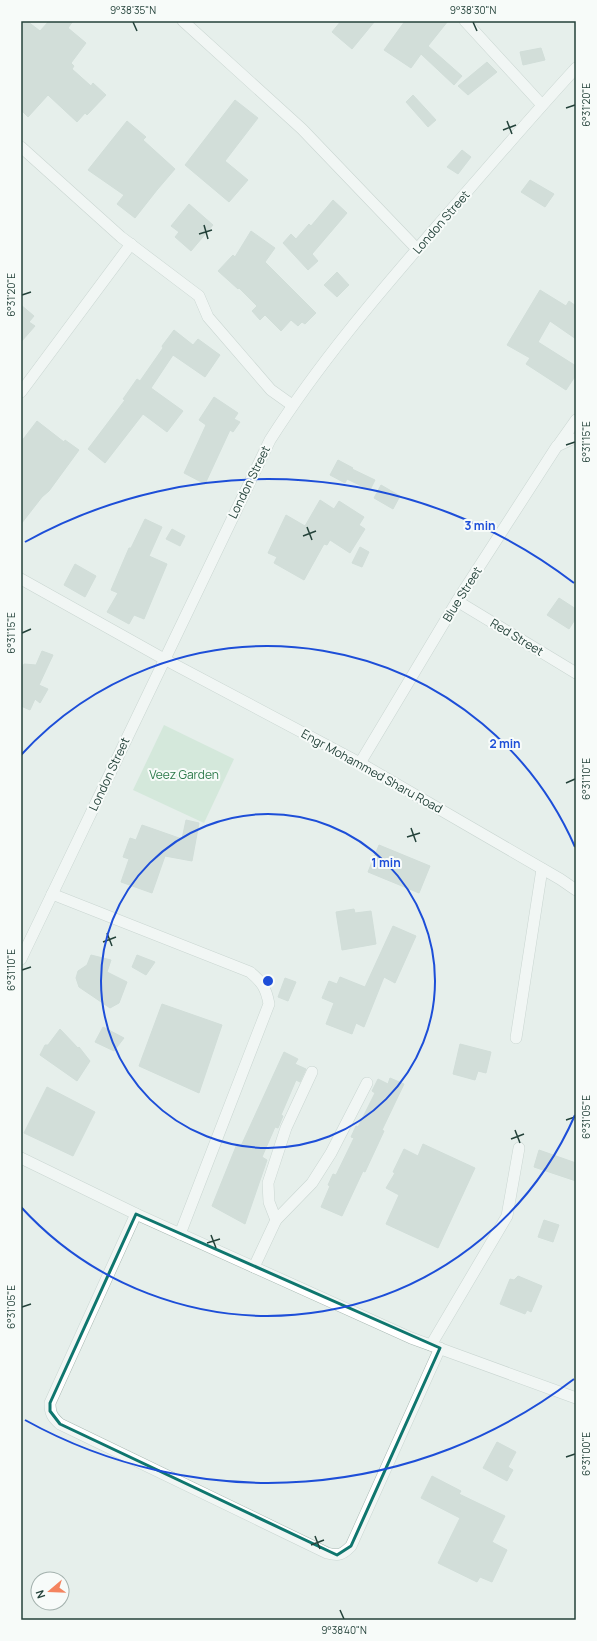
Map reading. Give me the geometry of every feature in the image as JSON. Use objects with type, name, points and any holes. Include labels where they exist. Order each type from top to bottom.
[{"type":"street","points":[[183,21],[302,128],[417,249]]},
{"type":"street","points":[[465,21],[542,105]]},
{"type":"street","name":"London Street","points":[[21,959],[270,440],[292,405],[323,363],[417,249],[576,68]]},
{"type":"street","points":[[21,147],[131,244],[199,296],[208,317],[271,390],[292,405]]},
{"type":"street","points":[[21,392],[131,244]]},
{"type":"street","name":"Blue Street","points":[[360,763],[457,601],[557,446],[576,420]]},
{"type":"street","points":[[557,446],[572,439],[576,439]]},
{"type":"street","name":"Engr Mohammed Sharu Road","points":[[21,579],[164,659],[360,763],[576,890]]},
{"type":"street","name":"Red Street","points":[[457,601],[576,674]]},
{"type":"street","points":[[516,1038],[542,869]]},
{"type":"street","points":[[52,894],[250,972],[261,981],[267,992],[269,1004],[180,1234]]},
{"type":"street","points":[[276,1220],[269,1202],[268,1182],[286,1128],[312,1072]]},
{"type":"street","points":[[254,1267],[276,1220],[312,1183],[332,1153],[367,1083]]},
{"type":"street","points":[[136,1214],[50,1403],[50,1411],[53,1418],[60,1424],[327,1553],[337,1555],[345,1552],[351,1546],[436,1347],[507,1216],[519,1148]]},
{"type":"street","points":[[21,1158],[136,1214],[411,1338],[576,1398]]},
{"type":"highlighted area","points":[[136,1214],[440,1348],[351,1546],[337,1555],[60,1424],[50,1411],[50,1403]]},
{"type":"green space","name":"Veez Garden","points":[[164,725],[234,759],[204,823],[133,790]]},
{"type":"building","points":[[21,21],[27,21],[40,31],[49,21],[73,21],[68,28],[86,43],[71,63],[74,66],[72,69],[91,86],[93,83],[106,95],[87,115],[85,113],[77,122],[48,95],[28,117],[21,110]]},
{"type":"building","points":[[341,21],[375,21],[352,49],[332,32]]},
{"type":"building","points":[[405,21],[448,21],[428,46],[462,76],[454,85],[421,54],[411,68],[384,50]]},
{"type":"building","points":[[541,48],[545,60],[523,65],[520,52]]},
{"type":"building","points":[[487,62],[497,72],[468,95],[458,86]]},
{"type":"building","points":[[413,95],[436,120],[428,127],[406,102]]},
{"type":"building","points":[[235,100],[258,118],[225,161],[248,180],[229,202],[185,165]]},
{"type":"building","points":[[127,121],[146,137],[143,140],[175,169],[135,218],[117,204],[124,195],[88,170]]},
{"type":"building","points":[[462,150],[471,157],[458,174],[447,167]]},
{"type":"building","points":[[530,180],[554,194],[545,207],[521,192]]},
{"type":"building","points":[[333,200],[347,213],[312,254],[318,261],[308,270],[283,243],[291,234],[296,239],[309,224],[311,226]]},
{"type":"building","points":[[189,204],[213,225],[191,251],[175,237],[179,232],[171,226]]},
{"type":"building","points":[[251,231],[275,248],[265,262],[316,313],[305,324],[302,322],[298,326],[291,320],[281,331],[265,315],[260,320],[252,311],[257,306],[239,288],[238,289],[218,271],[233,255],[235,257]]},
{"type":"building","points":[[337,272],[349,285],[337,297],[324,285]]},
{"type":"building","points":[[540,290],[566,306],[569,301],[576,306],[576,339],[550,321],[538,342],[576,366],[576,375],[566,390],[526,364],[530,358],[507,345]]},
{"type":"building","points":[[21,305],[34,316],[29,322],[35,326],[21,342]]},
{"type":"building","points":[[174,330],[193,345],[198,339],[220,355],[205,377],[173,355],[151,388],[183,411],[167,432],[143,414],[105,463],[88,449],[125,400],[123,399],[137,379],[140,381]]},
{"type":"building","points":[[214,397],[238,413],[234,419],[240,422],[233,432],[230,430],[205,484],[184,473],[206,425],[199,420]]},
{"type":"building","points":[[37,421],[64,442],[65,440],[79,450],[49,491],[42,497],[21,524],[21,442]]},
{"type":"building","points":[[338,460],[353,468],[352,469],[375,480],[370,490],[347,479],[345,483],[330,475]]},
{"type":"building","points":[[381,485],[400,496],[393,509],[374,498]]},
{"type":"building","points":[[320,500],[334,509],[339,501],[364,517],[359,525],[365,529],[350,553],[330,540],[327,545],[324,544],[304,580],[274,563],[277,557],[268,553],[286,515],[305,526]]},
{"type":"building","points":[[145,519],[162,527],[149,556],[167,564],[144,619],[134,615],[129,624],[107,612],[118,593],[111,590],[129,548],[131,548]]},
{"type":"building","points":[[172,529],[185,536],[180,546],[166,539]]},
{"type":"building","points":[[360,547],[369,552],[362,567],[352,563]]},
{"type":"building","points":[[75,564],[96,576],[85,597],[64,585]]},
{"type":"building","points":[[559,598],[576,609],[576,618],[569,629],[547,615]]},
{"type":"building","points":[[42,651],[53,655],[39,685],[48,689],[40,703],[35,699],[30,710],[21,706],[23,699],[21,697],[21,670],[24,664],[36,665]]},
{"type":"building","points":[[186,820],[199,823],[192,861],[165,856],[152,893],[121,882],[129,859],[123,857],[130,838],[136,840],[142,825],[182,839]]},
{"type":"building","points":[[379,845],[430,866],[419,893],[368,872]]},
{"type":"building","points":[[354,909],[355,913],[371,911],[376,944],[342,950],[336,912]]},
{"type":"building","points":[[393,926],[416,936],[395,983],[384,977],[364,1027],[356,1023],[352,1034],[326,1024],[334,1003],[322,998],[329,981],[337,984],[340,977],[365,987]]},
{"type":"building","points":[[91,955],[111,960],[107,972],[127,982],[119,1003],[110,1008],[79,987],[76,978],[78,971],[87,965]]},
{"type":"building","points":[[137,955],[155,962],[146,975],[132,967]]},
{"type":"building","points":[[285,978],[296,982],[288,1001],[278,997]]},
{"type":"building","points":[[162,1004],[222,1025],[199,1093],[139,1066]]},
{"type":"building","points":[[103,1027],[124,1038],[114,1051],[95,1042]]},
{"type":"building","points":[[60,1029],[78,1048],[79,1047],[90,1061],[77,1081],[40,1055],[45,1045],[48,1045]]},
{"type":"building","points":[[460,1044],[491,1052],[486,1073],[478,1071],[475,1080],[453,1074]]},
{"type":"building","points":[[284,1052],[298,1059],[295,1064],[306,1069],[300,1082],[296,1080],[281,1115],[283,1116],[278,1128],[275,1127],[262,1157],[267,1160],[245,1224],[212,1206],[237,1144],[241,1146]]},
{"type":"building","points":[[390,1078],[404,1084],[382,1130],[384,1131],[365,1172],[363,1171],[342,1216],[321,1207],[330,1186],[328,1185],[333,1174],[336,1175],[354,1138],[351,1137],[356,1126],[358,1127],[375,1093],[372,1091],[378,1079],[388,1084]]},
{"type":"building","points":[[47,1087],[95,1112],[73,1156],[24,1133]]},
{"type":"building","points":[[423,1144],[475,1168],[438,1248],[386,1224],[399,1195],[386,1188],[395,1173],[393,1172],[404,1149],[418,1156]]},
{"type":"building","points":[[539,1150],[576,1163],[576,1181],[534,1167]]},
{"type":"building","points":[[544,1220],[559,1225],[553,1242],[538,1237]]},
{"type":"building","points":[[518,1276],[542,1286],[531,1312],[527,1310],[525,1314],[500,1304],[510,1279],[514,1280]]},
{"type":"building","points":[[497,1442],[516,1452],[508,1467],[513,1470],[507,1481],[483,1468]]},
{"type":"building","points":[[432,1476],[461,1491],[459,1494],[505,1516],[492,1542],[507,1550],[492,1582],[480,1577],[477,1582],[438,1563],[460,1518],[421,1498]]}]
